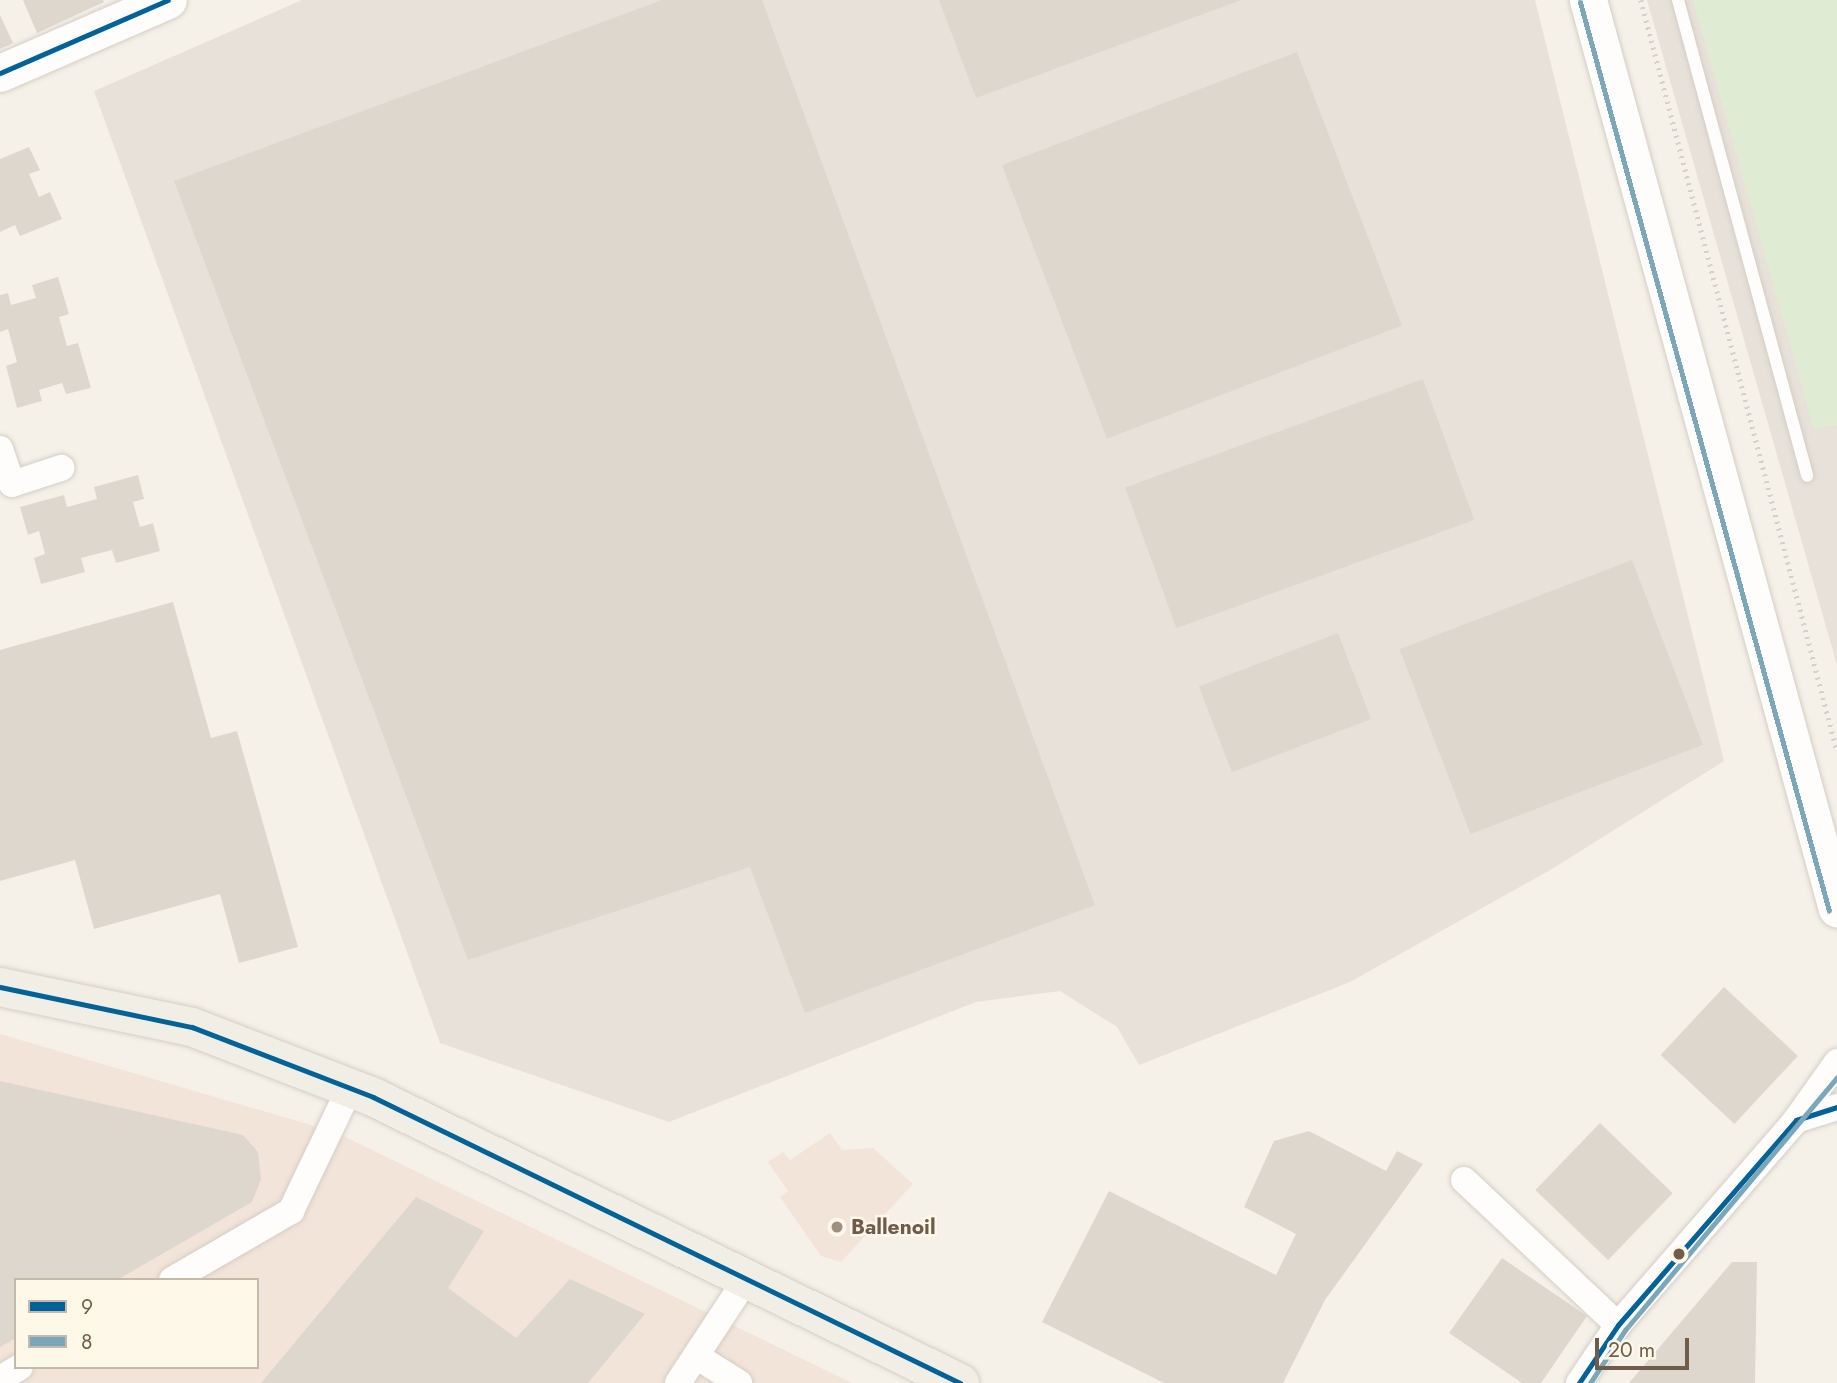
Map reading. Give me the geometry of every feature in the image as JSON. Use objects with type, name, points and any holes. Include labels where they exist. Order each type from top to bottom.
[{"type":"main road","points":[[0,73],[168,0]]},
{"type":"main road","points":[[1588,0],[1837,909]]},
{"type":"main road","points":[[0,987],[192,1027],[350,1088],[960,1383]]},
{"type":"street","points":[[0,449],[12,484],[61,468]]},
{"type":"street","points":[[1579,1383],[1618,1325],[1796,1120],[1837,1062]]},
{"type":"street","points":[[175,1278],[290,1211],[350,1088]]},
{"type":"street","points":[[1796,1120],[1837,1107]]},
{"type":"street","points":[[1464,1180],[1618,1325]]},
{"type":"street","points":[[678,1383],[747,1278]]},
{"type":"street","points":[[695,1356],[738,1383]]},
{"type":"street","points":[[0,1379],[17,1369]]},
{"type":"lane","points":[[1678,0],[1807,476]]},
{"type":"path","points":[[1641,0],[1837,751]]},
{"type":"shaded area","points":[[302,0],[1535,0],[1724,761],[1552,869],[1350,982],[1139,1065],[1117,1027],[1060,991],[976,1002],[669,1122],[440,1043],[94,91]]},
{"type":"shaded area","points":[[1647,0],[1837,0],[1837,665]]},
{"type":"shaded area","points":[[0,1034],[335,1132],[852,1383],[0,1383]]},
{"type":"shaded area","name":"Ballenoil","points":[[830,1133],[842,1150],[873,1148],[913,1184],[841,1262],[821,1256],[780,1197],[788,1191],[768,1162],[783,1152],[790,1160]]},
{"type":"green space","points":[[1693,0],[1837,0],[1837,425],[1814,430]]},
{"type":"building","points":[[23,0],[103,0],[104,2],[37,33]]},
{"type":"building","points":[[662,0],[762,0],[1095,905],[805,1013],[750,867],[468,960],[174,181]]},
{"type":"building","points":[[939,0],[1241,0],[976,98]]},
{"type":"building","points":[[0,15],[13,43],[0,49]]},
{"type":"building","points":[[1297,52],[1402,326],[1107,439],[1002,165]]},
{"type":"building","points":[[29,147],[40,170],[29,174],[39,197],[50,192],[62,219],[20,236],[15,225],[0,232],[0,159]]},
{"type":"building","points":[[58,277],[69,314],[59,317],[67,346],[78,343],[91,388],[66,394],[62,383],[39,390],[42,401],[17,408],[6,366],[17,362],[8,329],[0,332],[0,295],[8,293],[11,305],[36,298],[32,285]]},
{"type":"building","points":[[1423,379],[1474,520],[1176,628],[1125,487]]},
{"type":"building","points":[[138,475],[144,499],[133,502],[140,527],[153,523],[160,551],[116,563],[112,550],[81,558],[85,572],[41,584],[34,558],[45,554],[39,531],[28,535],[20,507],[64,495],[67,507],[97,499],[94,487]]},
{"type":"building","points":[[1632,560],[1703,745],[1470,834],[1400,649]]},
{"type":"building","points":[[173,602],[211,738],[237,731],[298,947],[239,963],[220,894],[94,929],[75,860],[0,881],[0,650]]},
{"type":"building","points":[[1338,633],[1371,719],[1232,772],[1199,686]]},
{"type":"building","points":[[1724,987],[1798,1056],[1734,1124],[1661,1055]]},
{"type":"building","points":[[0,1081],[243,1135],[258,1152],[261,1179],[252,1202],[120,1278],[14,1278],[14,1339],[0,1347]]},
{"type":"building","points":[[1600,1123],[1673,1193],[1608,1260],[1535,1190]]},
{"type":"building","points":[[1309,1131],[1386,1171],[1397,1151],[1423,1164],[1325,1300],[1283,1383],[1164,1383],[1042,1322],[1109,1191],[1276,1275],[1296,1234],[1244,1207],[1274,1141]]},
{"type":"building","points":[[416,1197],[484,1231],[448,1288],[516,1338],[570,1279],[645,1314],[588,1383],[261,1383]]},
{"type":"building","points":[[1502,1258],[1587,1316],[1541,1383],[1522,1383],[1449,1333]]},
{"type":"building","points":[[1732,1262],[1757,1262],[1755,1383],[1629,1383]]},
{"type":"transit line","name":"9","points":[[0,73],[168,0]]},
{"type":"transit line","name":"8","points":[[1580,2],[1829,911]]},
{"type":"transit line","name":"9","points":[[0,987],[192,1027],[373,1097],[960,1383]]},
{"type":"transit line","name":"8","points":[[1590,1383],[1625,1330],[1837,1077]]},
{"type":"transit line","name":"9","points":[[1579,1383],[1618,1325],[1796,1120],[1837,1107]]},
{"type":"place","name":"Ballenoil","points":[[837,1227]]}]
